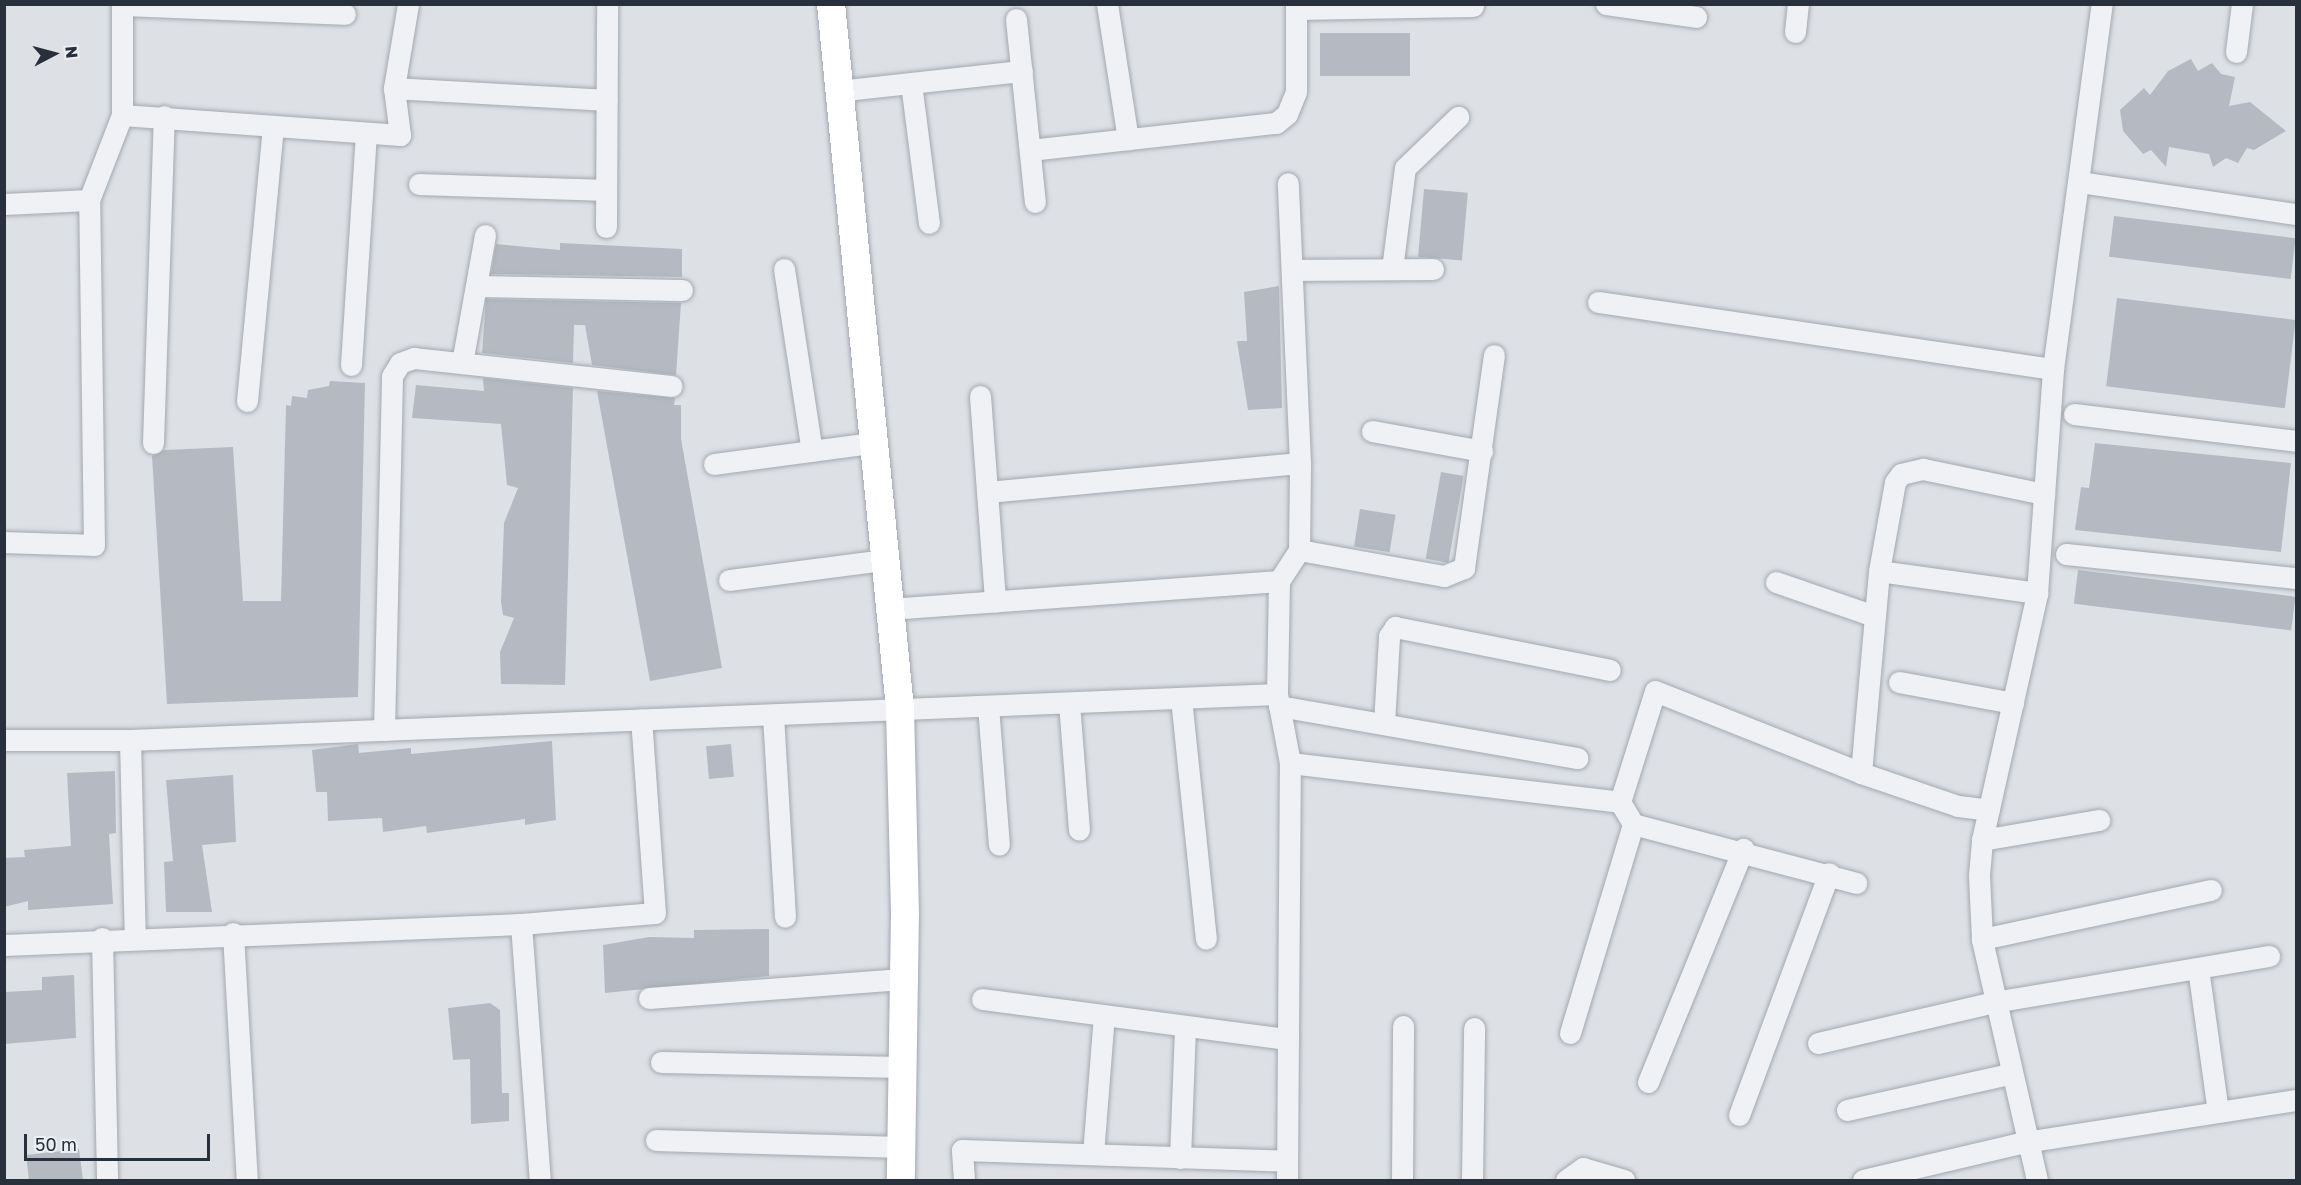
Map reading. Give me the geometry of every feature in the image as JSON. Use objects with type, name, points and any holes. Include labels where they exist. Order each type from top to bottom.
[{"type":"street","points":[[122,115],[164,116],[366,136],[400,135],[394,88],[408,4]]},
{"type":"street","points":[[606,227],[607,4]]},
{"type":"street","points":[[831,4],[837,91],[871,442],[900,709],[904,979],[901,1180]]},
{"type":"street","points":[[1107,4],[1128,140]]},
{"type":"street","points":[[1606,4],[1696,16]]},
{"type":"street","points":[[1795,32],[1798,4]]},
{"type":"street","points":[[2037,1180],[2025,1142],[1982,939],[1982,840],[2037,592],[2053,369],[2102,4]]},
{"type":"street","points":[[2236,52],[2242,4]]},
{"type":"street","points":[[4,542],[94,544],[89,200],[122,115],[122,5],[345,14]]},
{"type":"street","points":[[1030,150],[1276,123],[1287,114],[1296,92],[1296,7],[1473,6]]},
{"type":"street","points":[[1016,19],[1035,202]]},
{"type":"street","points":[[837,91],[1022,71]]},
{"type":"street","points":[[911,83],[929,223]]},
{"type":"street","points":[[394,88],[607,100]]},
{"type":"street","points":[[153,443],[164,116]]},
{"type":"street","points":[[1392,269],[1405,168],[1458,117]]},
{"type":"street","points":[[248,401],[273,126]]},
{"type":"street","points":[[351,365],[366,136]]},
{"type":"street","points":[[2079,182],[2296,214]]},
{"type":"street","points":[[964,1180],[962,1150],[1180,1158],[1287,1171],[1284,1039],[1290,763],[1278,700],[1279,580],[1299,550],[1300,463],[1288,183]]},
{"type":"street","points":[[419,184],[606,190]]},
{"type":"street","points":[[4,204],[89,200]]},
{"type":"street","points":[[462,363],[485,235]]},
{"type":"street","points":[[784,269],[812,451]]},
{"type":"street","points":[[1292,270],[1433,269]]},
{"type":"street","points":[[476,286],[681,290]]},
{"type":"street","points":[[1598,302],[2053,369]]},
{"type":"street","points":[[1299,550],[1456,575],[1468,556],[1494,355]]},
{"type":"street","points":[[384,730],[392,376],[400,363],[414,358],[671,386]]},
{"type":"street","points":[[980,396],[995,601]]},
{"type":"street","points":[[2074,414],[2296,441]]},
{"type":"street","points":[[1372,431],[1482,451]]},
{"type":"street","points":[[714,464],[871,442]]},
{"type":"street","points":[[987,492],[1300,463]]},
{"type":"street","points":[[1861,773],[1879,571],[1901,474],[1923,469],[2044,494]]},
{"type":"street","points":[[2066,554],[2296,578]]},
{"type":"street","points":[[729,580],[884,560]]},
{"type":"street","points":[[1879,571],[2037,592]]},
{"type":"street","points":[[889,609],[1279,580]]},
{"type":"street","points":[[1776,582],[1874,616]]},
{"type":"street","points":[[1384,724],[1389,636],[1395,627],[1610,670]]},
{"type":"street","points":[[1899,682],[2013,703]]},
{"type":"street","points":[[1856,883],[1743,849],[1633,824],[1620,802],[1655,691],[1861,773],[1958,806],[1989,810]]},
{"type":"street","points":[[1181,698],[1206,939]]},
{"type":"street","points":[[4,740],[130,740],[1181,698],[1278,700],[1384,724],[1578,758]]},
{"type":"street","points":[[1069,703],[1079,830]]},
{"type":"street","points":[[988,706],[999,845]]},
{"type":"street","points":[[773,715],[785,917]]},
{"type":"street","points":[[4,945],[102,938],[520,924],[655,913],[641,720]]},
{"type":"street","points":[[130,740],[135,938]]},
{"type":"street","points":[[1290,763],[1620,802]]},
{"type":"street","points":[[1982,840],[2099,820]]},
{"type":"street","points":[[1570,1033],[1633,824]]},
{"type":"street","points":[[1648,1082],[1743,849]]},
{"type":"street","points":[[1739,1116],[1829,873]]},
{"type":"street","points":[[1982,939],[2211,890]]},
{"type":"street","points":[[520,924],[540,1180]]},
{"type":"street","points":[[233,933],[248,1180]]},
{"type":"street","points":[[102,938],[107,1180]]},
{"type":"street","points":[[1818,1043],[1994,1002],[2269,956]]},
{"type":"street","points":[[2198,968],[2218,1112]]},
{"type":"street","points":[[649,998],[904,979]]},
{"type":"street","points":[[982,999],[1284,1039]]},
{"type":"street","points":[[1093,1155],[1104,1015]]},
{"type":"street","points":[[1180,1158],[1185,1026]]},
{"type":"street","points":[[1402,1180],[1403,1026]]},
{"type":"street","points":[[1472,1180],[1474,1028]]},
{"type":"street","points":[[661,1062],[902,1067]]},
{"type":"street","points":[[1847,1110],[2010,1074]]},
{"type":"street","points":[[1863,1180],[2025,1142],[2296,1100]]},
{"type":"street","points":[[656,1140],[901,1147]]},
{"type":"street","points":[[1566,1180],[1582,1168],[1624,1180]]},
{"type":"building","points":[[1320,33],[1410,33],[1410,76],[1320,76]]},
{"type":"building","points":[[2191,59],[2198,71],[2212,63],[2221,74],[2235,77],[2229,106],[2250,102],[2286,131],[2254,150],[2247,148],[2238,163],[2226,158],[2213,167],[2209,154],[2169,147],[2166,167],[2151,150],[2143,154],[2123,131],[2120,110],[2144,88],[2150,95],[2168,71]]},
{"type":"building","points":[[1424,189],[1468,193],[1462,261],[1418,257]]},
{"type":"building","points":[[2114,216],[2296,238],[2291,279],[2109,257]]},
{"type":"building","points":[[560,243],[682,249],[682,277],[491,274],[496,244],[560,250]]},
{"type":"building","points":[[1279,286],[1282,408],[1248,410],[1237,341],[1247,341],[1244,292]]},
{"type":"building","points":[[2117,298],[2296,320],[2285,408],[2106,386]]},
{"type":"building","points":[[486,299],[681,303],[676,375],[592,365],[585,325],[574,325],[573,363],[482,353]]},
{"type":"building","points":[[483,378],[573,388],[565,685],[501,684],[500,652],[514,618],[503,615],[501,602],[504,523],[518,488],[507,485],[501,424],[412,418],[416,385],[484,391]]},
{"type":"building","points":[[330,381],[365,383],[358,697],[167,704],[152,456],[164,450],[233,447],[243,601],[281,601],[286,405],[291,406],[292,396],[307,398],[308,390],[329,386]]},
{"type":"building","points":[[597,391],[675,398],[674,405],[681,405],[681,439],[722,668],[650,681]]},
{"type":"building","points":[[2095,443],[2291,463],[2281,552],[2075,530],[2081,487],[2089,488]]},
{"type":"building","points":[[1441,472],[1464,476],[1448,563],[1426,559]]},
{"type":"building","points":[[1360,509],[1396,515],[1390,552],[1354,547]]},
{"type":"building","points":[[2078,570],[2295,597],[2291,630],[2074,604]]},
{"type":"building","points":[[552,741],[556,820],[525,825],[525,819],[427,833],[426,826],[383,832],[382,818],[328,821],[327,792],[316,792],[312,750],[358,744],[359,753],[411,748],[411,754]]},
{"type":"building","points":[[731,744],[734,777],[709,779],[706,746]]},
{"type":"building","points":[[115,771],[116,833],[109,834],[113,904],[28,910],[28,901],[4,907],[4,858],[25,857],[24,850],[71,846],[67,773]]},
{"type":"building","points":[[233,775],[236,842],[202,845],[212,912],[166,912],[164,862],[173,861],[166,780]]},
{"type":"building","points":[[769,929],[769,976],[605,993],[603,945],[649,937],[694,938],[694,930]]},
{"type":"building","points":[[74,975],[76,1038],[4,1044],[4,992],[42,990],[42,977]]},
{"type":"building","points":[[490,1003],[500,1010],[502,1093],[509,1093],[509,1121],[471,1124],[470,1059],[453,1060],[448,1008]]},
{"type":"building","points":[[79,1149],[83,1180],[29,1180],[26,1155]]}]
